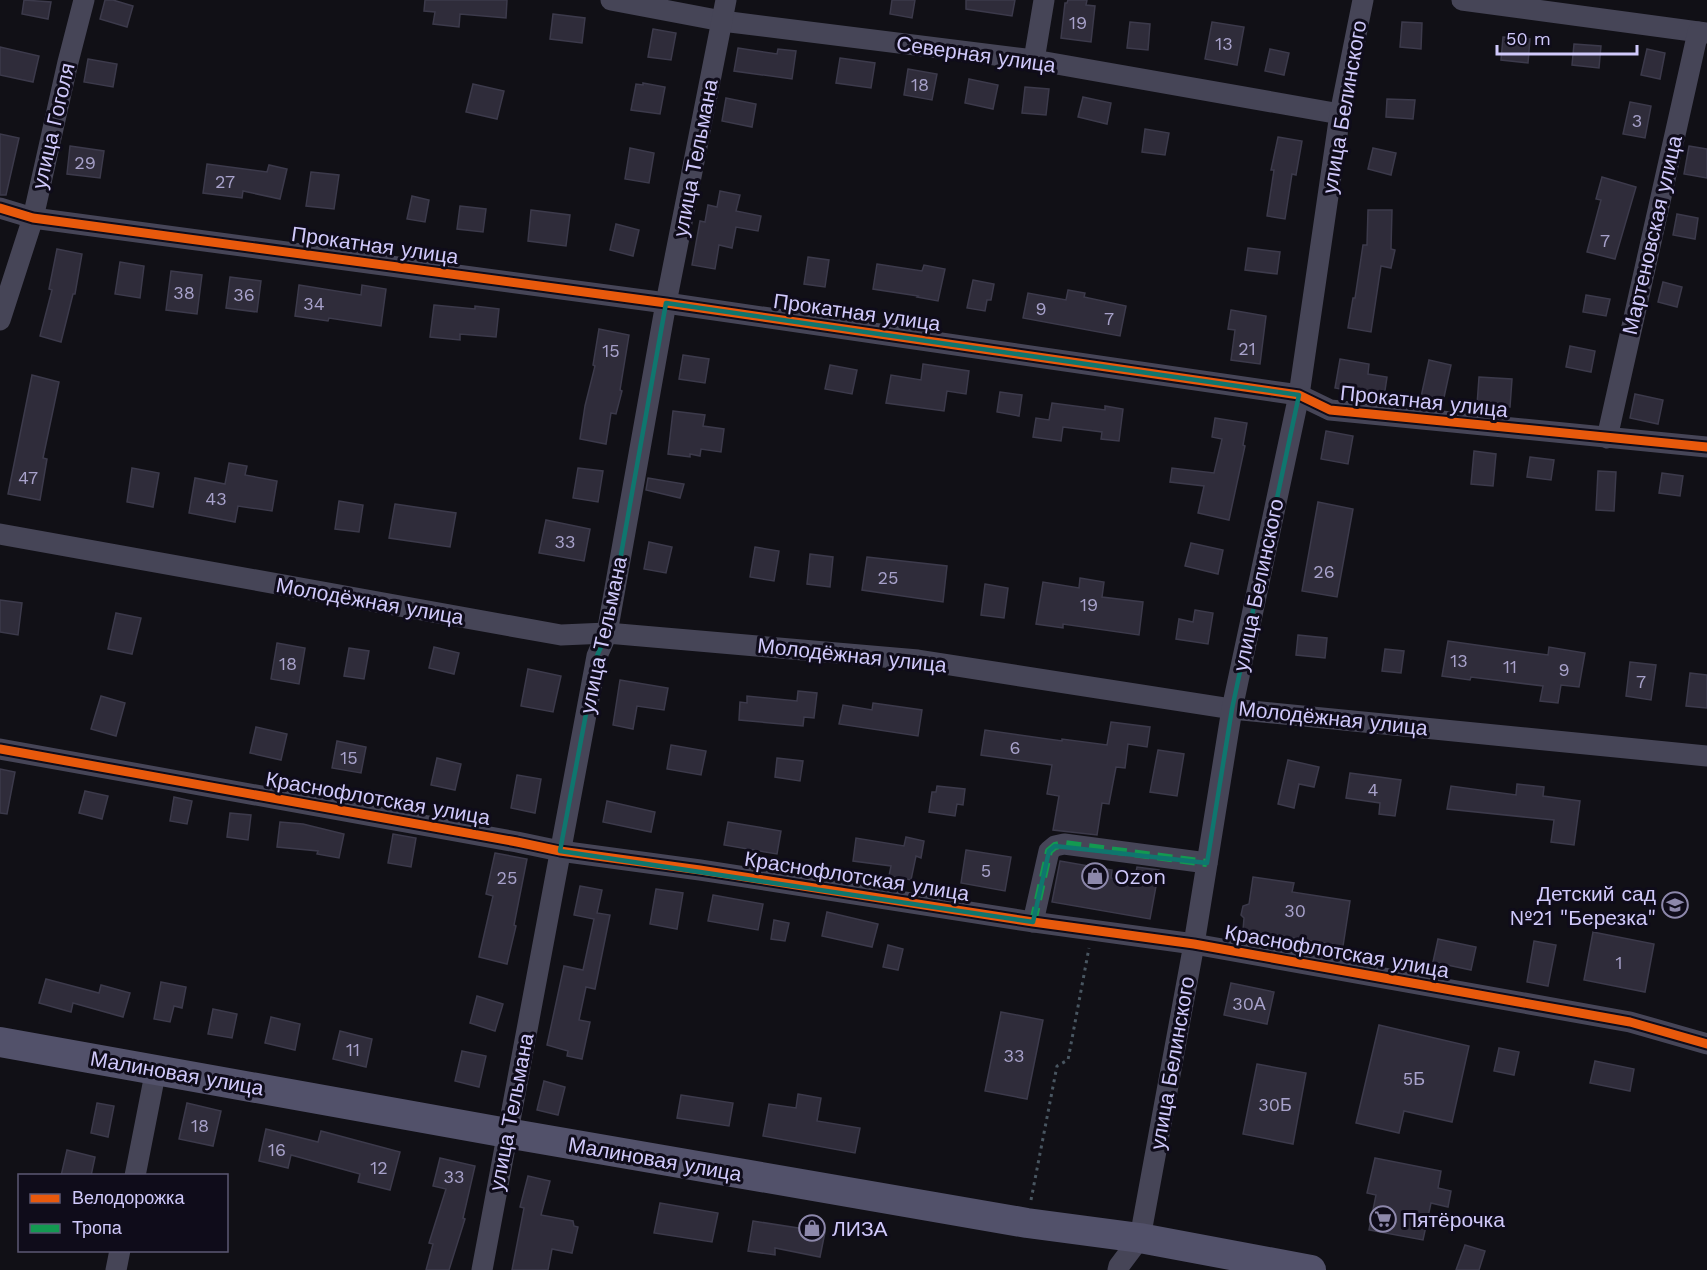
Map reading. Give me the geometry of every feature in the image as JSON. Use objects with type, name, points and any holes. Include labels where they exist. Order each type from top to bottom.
[{"type":"street","name":"улица Гоголя","points":[[0,320],[33,218],[84,0]]},
{"type":"street","name":"Северная улица","points":[[611,0],[722,21],[1034,60],[1340,114]]},
{"type":"street","name":"улица Тельмана","points":[[482,1270],[597,656],[607,633],[666,303],[726,0]]},
{"type":"street","points":[[1034,60],[1044,0]]},
{"type":"street","name":"улица Белинского","points":[[1118,1270],[1140,1238],[1194,944],[1232,708],[1299,395],[1340,114],[1363,0]]},
{"type":"street","points":[[1462,0],[1702,32]]},
{"type":"street","name":"Мартеновская улица","points":[[1607,438],[1702,32]]},
{"type":"street","name":"Прокатная улица","points":[[0,208],[33,218],[666,303],[1299,395],[1330,410],[1707,447]]},
{"type":"street","name":"Молодёжная улица","points":[[0,534],[561,634],[607,633],[918,660],[1232,708],[1707,756]]},
{"type":"street","name":"Краснофлотская улица","points":[[0,749],[517,842],[560,852],[700,870],[1033,922],[1194,944],[1630,1022],[1707,1044]]},
{"type":"street","points":[[1033,922],[1049,850],[1055,846],[1064,844],[1207,863]]},
{"type":"street","name":"Малиновая улица","points":[[0,1042],[507,1133],[1027,1223],[1140,1238],[1311,1270]]},
{"type":"street","points":[[135,1174],[156,1069]]},
{"type":"street","points":[[116,1270],[120,1252]]},
{"type":"path","points":[[1027,1223],[1057,1066],[1068,1060],[1092,930]]},
{"type":"highlighted area","points":[[666,303],[1299,395],[1232,709],[1207,863],[1055,846],[1049,851],[1033,922],[560,851],[597,656],[607,633]]},
{"type":"building","points":[[24,0],[51,2],[48,19],[22,14]]},
{"type":"building","points":[[105,0],[133,6],[127,27],[100,19]]},
{"type":"building","points":[[425,0],[507,0],[506,18],[460,14],[459,27],[433,24],[435,12],[424,11]]},
{"type":"building","points":[[892,0],[915,0],[912,18],[890,14]]},
{"type":"building","points":[[966,0],[1015,0],[1012,16],[966,9]]},
{"type":"building","points":[[1068,0],[1087,0],[1086,5],[1095,6],[1091,42],[1061,38],[1065,3]]},
{"type":"building","points":[[553,14],[585,18],[582,43],[550,39]]},
{"type":"building","points":[[1130,22],[1150,24],[1148,50],[1127,48]]},
{"type":"building","points":[[1212,22],[1244,27],[1237,65],[1205,59]]},
{"type":"building","points":[[1402,22],[1422,23],[1421,49],[1400,47]]},
{"type":"building","points":[[653,29],[676,33],[671,60],[648,57]]},
{"type":"building","points":[[1503,37],[1530,39],[1528,63],[1501,60]]},
{"type":"building","points":[[1574,44],[1601,46],[1599,68],[1572,65]]},
{"type":"building","points":[[0,47],[39,56],[33,82],[0,75]]},
{"type":"building","points":[[738,48],[777,54],[778,49],[796,51],[792,79],[734,71]]},
{"type":"building","points":[[1270,49],[1289,53],[1284,75],[1265,71]]},
{"type":"building","points":[[1647,49],[1665,53],[1660,79],[1641,75]]},
{"type":"building","points":[[840,58],[875,63],[871,88],[836,83]]},
{"type":"building","points":[[88,59],[117,64],[113,87],[84,82]]},
{"type":"building","points":[[908,69],[937,74],[932,100],[904,95]]},
{"type":"building","points":[[969,79],[998,85],[993,109],[965,103]]},
{"type":"building","points":[[643,83],[665,87],[660,114],[631,110],[636,84],[643,85]]},
{"type":"building","points":[[473,84],[504,91],[497,119],[466,112]]},
{"type":"building","points":[[1025,87],[1049,89],[1046,115],[1022,113]]},
{"type":"building","points":[[1083,97],[1111,103],[1107,124],[1078,117]]},
{"type":"building","points":[[726,98],[756,104],[752,127],[722,121]]},
{"type":"building","points":[[1387,99],[1415,100],[1413,119],[1386,117]]},
{"type":"building","points":[[1630,102],[1651,106],[1645,138],[1623,134]]},
{"type":"building","points":[[1145,129],[1169,133],[1165,155],[1142,152]]},
{"type":"building","points":[[0,134],[19,138],[6,195],[0,195]]},
{"type":"building","points":[[1278,137],[1302,141],[1296,175],[1292,174],[1285,219],[1267,216],[1274,170],[1271,170]]},
{"type":"building","points":[[70,146],[104,151],[100,178],[67,174]]},
{"type":"building","points":[[1689,146],[1707,149],[1707,178],[1684,174]]},
{"type":"building","points":[[630,148],[654,153],[649,183],[625,179]]},
{"type":"building","points":[[1373,148],[1396,153],[1391,175],[1368,169]]},
{"type":"building","points":[[207,164],[267,172],[269,165],[287,169],[280,199],[243,191],[242,198],[203,193]]},
{"type":"building","points":[[311,172],[339,175],[334,209],[306,206]]},
{"type":"building","points":[[1602,177],[1636,187],[1615,259],[1587,252],[1601,200],[1596,199]]},
{"type":"building","points":[[720,191],[740,195],[736,211],[761,216],[758,231],[736,227],[732,248],[719,245],[715,269],[692,265],[700,221],[705,222],[708,205],[717,207]]},
{"type":"building","points":[[412,196],[429,200],[425,222],[407,219]]},
{"type":"building","points":[[460,206],[486,209],[483,232],[457,229]]},
{"type":"building","points":[[531,210],[570,215],[566,246],[528,241]]},
{"type":"building","points":[[1368,210],[1392,210],[1391,249],[1395,250],[1391,268],[1381,266],[1371,332],[1348,328],[1363,245],[1367,245]]},
{"type":"building","points":[[1677,214],[1698,218],[1695,239],[1673,235]]},
{"type":"building","points":[[616,224],[639,230],[633,256],[610,250]]},
{"type":"building","points":[[1248,248],[1280,252],[1277,274],[1245,270]]},
{"type":"building","points":[[57,249],[82,254],[75,294],[73,294],[61,342],[40,336],[52,290],[49,289]]},
{"type":"building","points":[[808,257],[829,260],[825,287],[804,284]]},
{"type":"building","points":[[120,262],[144,266],[140,298],[115,294]]},
{"type":"building","points":[[877,264],[922,271],[924,265],[945,269],[938,301],[873,289]]},
{"type":"building","points":[[171,271],[202,275],[197,314],[166,310]]},
{"type":"building","points":[[230,277],[261,281],[257,312],[226,308]]},
{"type":"building","points":[[973,280],[994,284],[991,300],[987,300],[985,311],[967,308]]},
{"type":"building","points":[[1663,282],[1682,287],[1677,307],[1658,302]]},
{"type":"building","points":[[299,285],[361,295],[362,285],[386,289],[381,326],[329,318],[328,321],[295,316]]},
{"type":"building","points":[[1068,290],[1085,293],[1084,297],[1126,306],[1120,336],[1023,318],[1028,293],[1066,300]]},
{"type":"building","points":[[1586,295],[1610,299],[1606,316],[1583,312]]},
{"type":"building","points":[[434,305],[499,309],[496,337],[460,334],[460,340],[430,337]]},
{"type":"building","points":[[1231,310],[1266,316],[1260,364],[1231,360],[1235,330],[1228,329]]},
{"type":"building","points":[[599,329],[629,335],[620,390],[622,391],[616,414],[611,413],[606,444],[580,439],[595,366],[593,365]]},
{"type":"building","points":[[1570,346],[1595,351],[1591,372],[1566,367]]},
{"type":"building","points":[[683,355],[709,359],[705,383],[679,379]]},
{"type":"building","points":[[1340,359],[1369,364],[1368,374],[1387,377],[1384,397],[1335,388]]},
{"type":"building","points":[[1429,360],[1451,365],[1443,402],[1421,397]]},
{"type":"building","points":[[923,364],[969,371],[966,394],[947,391],[944,411],[886,403],[891,375],[921,380]]},
{"type":"building","points":[[830,365],[857,370],[852,394],[825,389]]},
{"type":"building","points":[[32,375],[59,382],[43,458],[47,459],[40,500],[8,494]]},
{"type":"building","points":[[1479,377],[1512,379],[1510,407],[1477,405]]},
{"type":"building","points":[[1000,392],[1022,395],[1019,416],[997,412]]},
{"type":"building","points":[[1635,394],[1663,400],[1658,424],[1630,418]]},
{"type":"building","points":[[1052,403],[1105,410],[1105,406],[1123,409],[1119,441],[1101,439],[1102,432],[1063,427],[1061,441],[1033,437],[1036,418],[1049,420]]},
{"type":"building","points":[[673,411],[705,415],[703,426],[724,429],[721,452],[701,449],[700,456],[690,454],[690,457],[668,454]]},
{"type":"building","points":[[1215,418],[1247,423],[1243,445],[1245,446],[1229,520],[1198,513],[1204,486],[1170,482],[1172,468],[1214,473],[1222,439],[1212,437]]},
{"type":"building","points":[[1326,431],[1353,436],[1348,464],[1321,459]]},
{"type":"building","points":[[1474,451],[1496,454],[1493,486],[1471,484]]},
{"type":"building","points":[[1530,457],[1554,460],[1551,480],[1527,477]]},
{"type":"building","points":[[229,463],[247,466],[245,475],[277,481],[272,511],[238,506],[235,522],[189,513],[195,478],[225,484]]},
{"type":"building","points":[[132,468],[159,473],[153,507],[127,502]]},
{"type":"building","points":[[578,468],[603,471],[598,502],[573,498]]},
{"type":"building","points":[[1598,471],[1616,472],[1614,511],[1596,510]]},
{"type":"building","points":[[1662,473],[1683,476],[1680,496],[1659,493]]},
{"type":"building","points":[[648,478],[684,484],[680,498],[646,490]]},
{"type":"building","points":[[339,501],[363,505],[359,532],[335,529]]},
{"type":"building","points":[[1318,502],[1353,509],[1337,597],[1302,591]]},
{"type":"building","points":[[395,504],[456,513],[450,547],[389,538]]},
{"type":"building","points":[[546,520],[590,529],[584,561],[539,553]]},
{"type":"building","points":[[649,542],[672,547],[666,573],[644,569]]},
{"type":"building","points":[[1191,543],[1223,550],[1218,574],[1185,566]]},
{"type":"building","points":[[755,547],[779,551],[774,581],[750,577]]},
{"type":"building","points":[[810,554],[833,557],[830,587],[807,584]]},
{"type":"building","points":[[867,557],[947,566],[943,602],[862,590]]},
{"type":"building","points":[[1080,578],[1104,582],[1102,597],[1143,602],[1139,635],[1063,624],[1063,628],[1036,624],[1043,582],[1079,588]]},
{"type":"building","points":[[985,584],[1008,588],[1004,618],[981,615]]},
{"type":"building","points":[[0,600],[22,603],[18,635],[0,632]]},
{"type":"building","points":[[1195,610],[1213,613],[1208,644],[1176,639],[1179,619],[1193,622]]},
{"type":"building","points":[[116,613],[141,618],[132,654],[108,649]]},
{"type":"building","points":[[1298,635],[1327,638],[1325,658],[1296,655]]},
{"type":"building","points":[[1448,641],[1548,655],[1549,647],[1585,653],[1579,687],[1561,685],[1558,703],[1540,701],[1543,686],[1471,677],[1470,680],[1442,676]]},
{"type":"building","points":[[277,643],[305,648],[299,684],[271,679]]},
{"type":"building","points":[[434,647],[459,653],[454,674],[429,668]]},
{"type":"building","points":[[349,648],[369,651],[364,679],[344,676]]},
{"type":"building","points":[[1385,649],[1404,651],[1401,673],[1382,671]]},
{"type":"building","points":[[1630,662],[1656,665],[1651,700],[1626,696]]},
{"type":"building","points":[[528,669],[561,676],[553,712],[521,706]]},
{"type":"building","points":[[1690,673],[1707,675],[1707,708],[1686,706]]},
{"type":"building","points":[[620,680],[668,688],[664,710],[637,706],[633,729],[613,725]]},
{"type":"building","points":[[798,691],[817,693],[814,718],[804,717],[803,726],[739,720],[740,702],[747,703],[747,696],[797,701]]},
{"type":"building","points":[[101,696],[125,703],[116,736],[91,729]]},
{"type":"building","points":[[873,703],[922,710],[918,736],[839,724],[843,705],[872,710]]},
{"type":"building","points":[[1111,722],[1150,727],[1147,747],[1128,744],[1125,768],[1116,767],[1109,804],[1102,803],[1097,835],[1053,830],[1059,796],[1047,794],[1052,765],[981,755],[985,730],[1107,745]]},
{"type":"building","points":[[256,727],[287,734],[281,760],[250,753]]},
{"type":"building","points":[[337,741],[366,747],[361,773],[332,768]]},
{"type":"building","points":[[671,745],[706,751],[701,775],[667,769]]},
{"type":"building","points":[[1158,750],[1184,754],[1177,796],[1150,792]]},
{"type":"building","points":[[437,758],[461,764],[455,790],[431,785]]},
{"type":"building","points":[[777,758],[803,761],[800,781],[775,777]]},
{"type":"building","points":[[1288,760],[1319,767],[1314,787],[1299,784],[1294,808],[1278,804]]},
{"type":"building","points":[[0,769],[15,772],[7,814],[0,813]]},
{"type":"building","points":[[1350,773],[1401,780],[1395,816],[1379,814],[1380,803],[1346,798]]},
{"type":"building","points":[[517,775],[541,779],[535,813],[511,808]]},
{"type":"building","points":[[1517,784],[1544,787],[1543,796],[1580,801],[1574,845],[1551,842],[1554,820],[1447,809],[1451,786],[1516,795]]},
{"type":"building","points":[[937,786],[965,789],[963,805],[957,804],[955,816],[929,812],[932,792],[936,792]]},
{"type":"building","points":[[85,791],[108,796],[102,819],[79,813]]},
{"type":"building","points":[[174,797],[192,801],[187,824],[170,821]]},
{"type":"building","points":[[607,801],[655,812],[651,832],[603,822]]},
{"type":"building","points":[[230,813],[251,815],[248,840],[227,837]]},
{"type":"building","points":[[280,822],[303,824],[344,834],[339,858],[317,854],[318,851],[277,847]]},
{"type":"building","points":[[728,822],[781,831],[777,854],[724,845]]},
{"type":"building","points":[[393,834],[416,838],[411,867],[388,863]]},
{"type":"building","points":[[906,837],[924,841],[921,858],[916,856],[911,880],[889,876],[891,866],[853,861],[856,838],[904,846]]},
{"type":"building","points":[[966,850],[1011,857],[1005,891],[961,883]]},
{"type":"building","points":[[495,853],[527,859],[507,964],[479,957],[493,896],[486,894]]},
{"type":"building","points":[[1060,861],[1112,870],[1111,878],[1134,882],[1137,867],[1159,870],[1150,919],[1052,902]]},
{"type":"building","points":[[1253,877],[1294,883],[1292,892],[1350,901],[1343,946],[1243,930],[1244,918],[1241,915],[1243,906],[1249,904]]},
{"type":"building","points":[[580,886],[602,890],[597,913],[610,915],[595,989],[586,987],[579,1020],[590,1022],[582,1059],[567,1056],[568,1051],[547,1045],[564,966],[583,970],[594,919],[574,915]]},
{"type":"building","points":[[656,889],[683,893],[677,929],[650,924]]},
{"type":"building","points":[[713,895],[763,904],[758,930],[708,921]]},
{"type":"building","points":[[827,912],[878,924],[872,947],[822,936]]},
{"type":"building","points":[[774,920],[789,923],[785,941],[771,939]]},
{"type":"building","points":[[1593,932],[1654,944],[1645,992],[1584,980]]},
{"type":"building","points":[[1438,939],[1476,947],[1471,970],[1433,962]]},
{"type":"building","points":[[1534,941],[1556,945],[1548,986],[1527,982]]},
{"type":"building","points":[[888,945],[903,949],[898,970],[883,967]]},
{"type":"building","points":[[46,979],[99,993],[101,985],[130,993],[123,1017],[73,1003],[71,1012],[39,1003]]},
{"type":"building","points":[[161,982],[186,987],[182,1008],[174,1006],[170,1022],[154,1019]]},
{"type":"building","points":[[1231,983],[1274,992],[1267,1024],[1224,1015]]},
{"type":"building","points":[[477,996],[503,1004],[495,1031],[470,1023]]},
{"type":"building","points":[[213,1009],[237,1014],[232,1038],[208,1034]]},
{"type":"building","points":[[1001,1012],[1043,1020],[1027,1099],[985,1091]]},
{"type":"building","points":[[271,1017],[300,1024],[295,1050],[265,1043]]},
{"type":"building","points":[[1379,1025],[1469,1046],[1452,1122],[1404,1111],[1399,1133],[1356,1123]]},
{"type":"building","points":[[340,1031],[372,1039],[366,1067],[333,1059]]},
{"type":"building","points":[[1499,1048],[1519,1052],[1514,1075],[1494,1071]]},
{"type":"building","points":[[462,1051],[486,1056],[479,1087],[455,1081]]},
{"type":"building","points":[[1595,1061],[1634,1069],[1630,1091],[1590,1083]]},
{"type":"building","points":[[1257,1064],[1306,1073],[1293,1144],[1243,1134]]},
{"type":"building","points":[[544,1081],[565,1087],[558,1115],[537,1110]]},
{"type":"building","points":[[798,1094],[821,1098],[817,1121],[860,1128],[855,1153],[763,1136],[769,1104],[796,1108]]},
{"type":"building","points":[[681,1095],[733,1103],[729,1126],[677,1118]]},
{"type":"building","points":[[97,1103],[114,1106],[108,1137],[91,1133]]},
{"type":"building","points":[[187,1103],[221,1111],[213,1146],[179,1139]]},
{"type":"building","points":[[266,1129],[318,1142],[321,1131],[400,1152],[390,1190],[358,1182],[360,1174],[291,1155],[288,1168],[259,1161]]},
{"type":"building","points":[[67,1150],[95,1157],[91,1174],[61,1174]]},
{"type":"building","points":[[440,1158],[475,1166],[463,1218],[465,1219],[449,1270],[426,1270],[433,1244],[429,1243],[446,1189],[433,1186]]},
{"type":"building","points":[[1375,1158],[1441,1171],[1438,1188],[1451,1191],[1448,1207],[1431,1203],[1423,1240],[1369,1230],[1376,1195],[1367,1193]]},
{"type":"building","points":[[528,1176],[550,1181],[541,1215],[573,1221],[574,1226],[578,1227],[572,1253],[552,1249],[548,1270],[512,1270],[524,1208],[520,1207]]},
{"type":"building","points":[[660,1203],[718,1213],[712,1242],[654,1233]]},
{"type":"building","points":[[753,1221],[825,1232],[820,1257],[775,1248],[775,1255],[748,1251]]},
{"type":"building","points":[[1465,1245],[1485,1251],[1479,1270],[1456,1270]]},
{"type":"marked path","points":[[1033,922],[1049,851],[1055,846],[1064,844],[1207,863]]},
{"type":"cycle path","points":[[0,208],[33,218],[666,303],[1299,395],[1330,410],[1707,447]]},
{"type":"cycle path","points":[[0,749],[560,851],[1194,944],[1630,1022],[1707,1044]]},
{"type":"place","name":"Ozon","points":[[1095,876]]},
{"type":"place","name":"Детский сад №21 \"Березка\"","points":[[1675,905]]},
{"type":"place","name":"Пятёрочка","points":[[1383,1219]]},
{"type":"place","name":"ЛИЗА","points":[[812,1228]]}]
